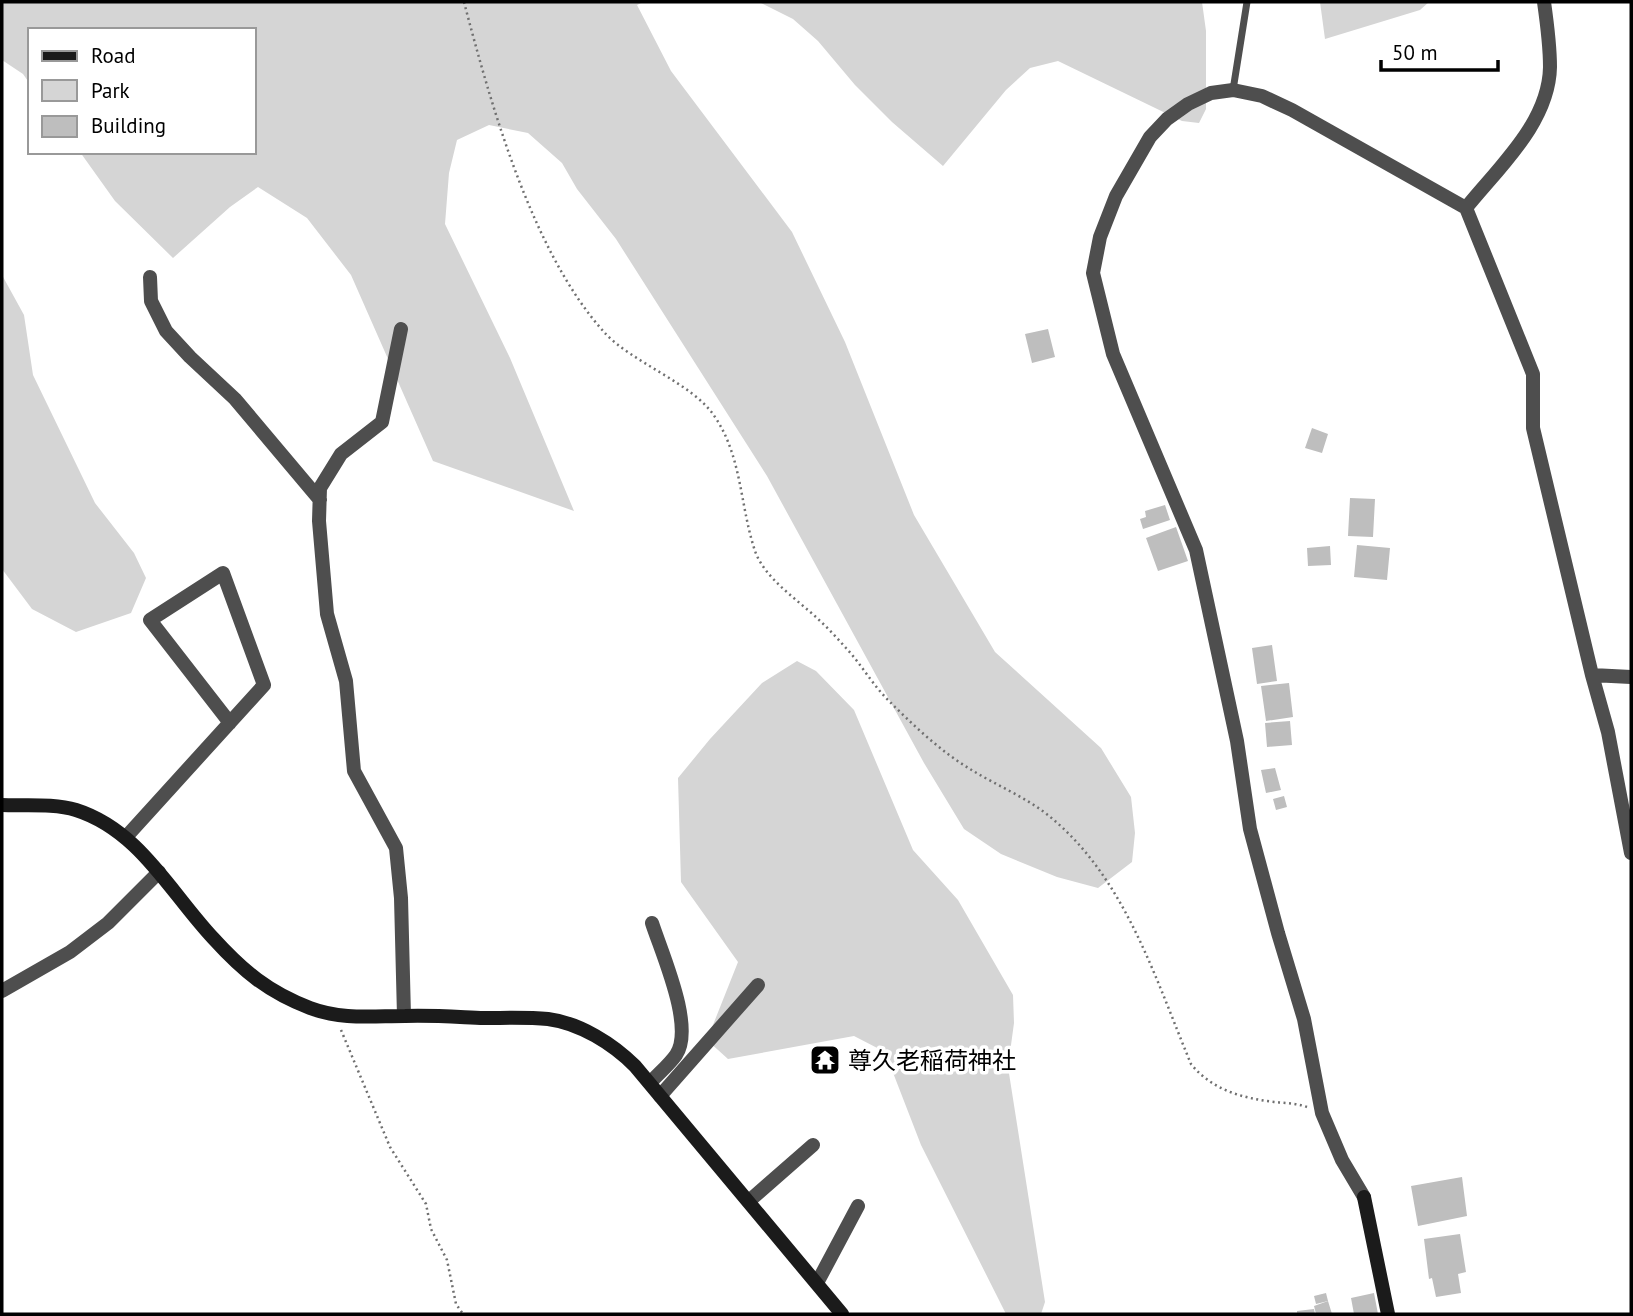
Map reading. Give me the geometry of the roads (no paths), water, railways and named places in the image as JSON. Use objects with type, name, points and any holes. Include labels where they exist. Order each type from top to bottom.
[{"type":"street","points":[[1466,208],[1500,171],[1541,107],[1550,69],[1544,2]]},
{"type":"street","points":[[1388,1314],[1364,1197],[1342,1160],[1322,1113],[1304,1019],[1250,829],[1237,741],[1196,550],[1113,354],[1093,273],[1100,237],[1116,196],[1150,137],[1167,119],[1188,104],[1211,93],[1233,90],[1262,96],[1292,110],[1466,208],[1532,374],[1533,428],[1608,732],[1631,853]]},
{"type":"street","points":[[150,277],[150,301],[166,331],[235,399],[320,500]]},
{"type":"street","points":[[401,329],[382,422],[341,454],[320,488],[319,521],[327,614],[346,681],[354,771],[396,848],[401,898],[404,1016]]},
{"type":"street","points":[[126,837],[230,723],[264,685],[223,573],[150,620],[230,723]]},
{"type":"street","points":[[1592,675],[1631,677]]},
{"type":"street","points":[[2,805],[72,808],[92,816],[126,837],[159,872],[211,937],[269,989],[291,1000],[335,1016],[550,1019],[595,1036],[618,1049],[650,1083],[842,1314]]},
{"type":"street","points":[[2,991],[70,953],[108,923],[159,872]]},
{"type":"street","points":[[650,1083],[677,1054],[683,1038],[682,1015],[652,923]]},
{"type":"street","points":[[660,1096],[758,985]]},
{"type":"street","points":[[748,1201],[813,1145]]},
{"type":"street","points":[[817,1283],[858,1206]]},
{"type":"lane","points":[[1233,90],[1247,2]]},
{"type":"place","name":"尊久老稲荷神社","points":[[825,1060]]}]
